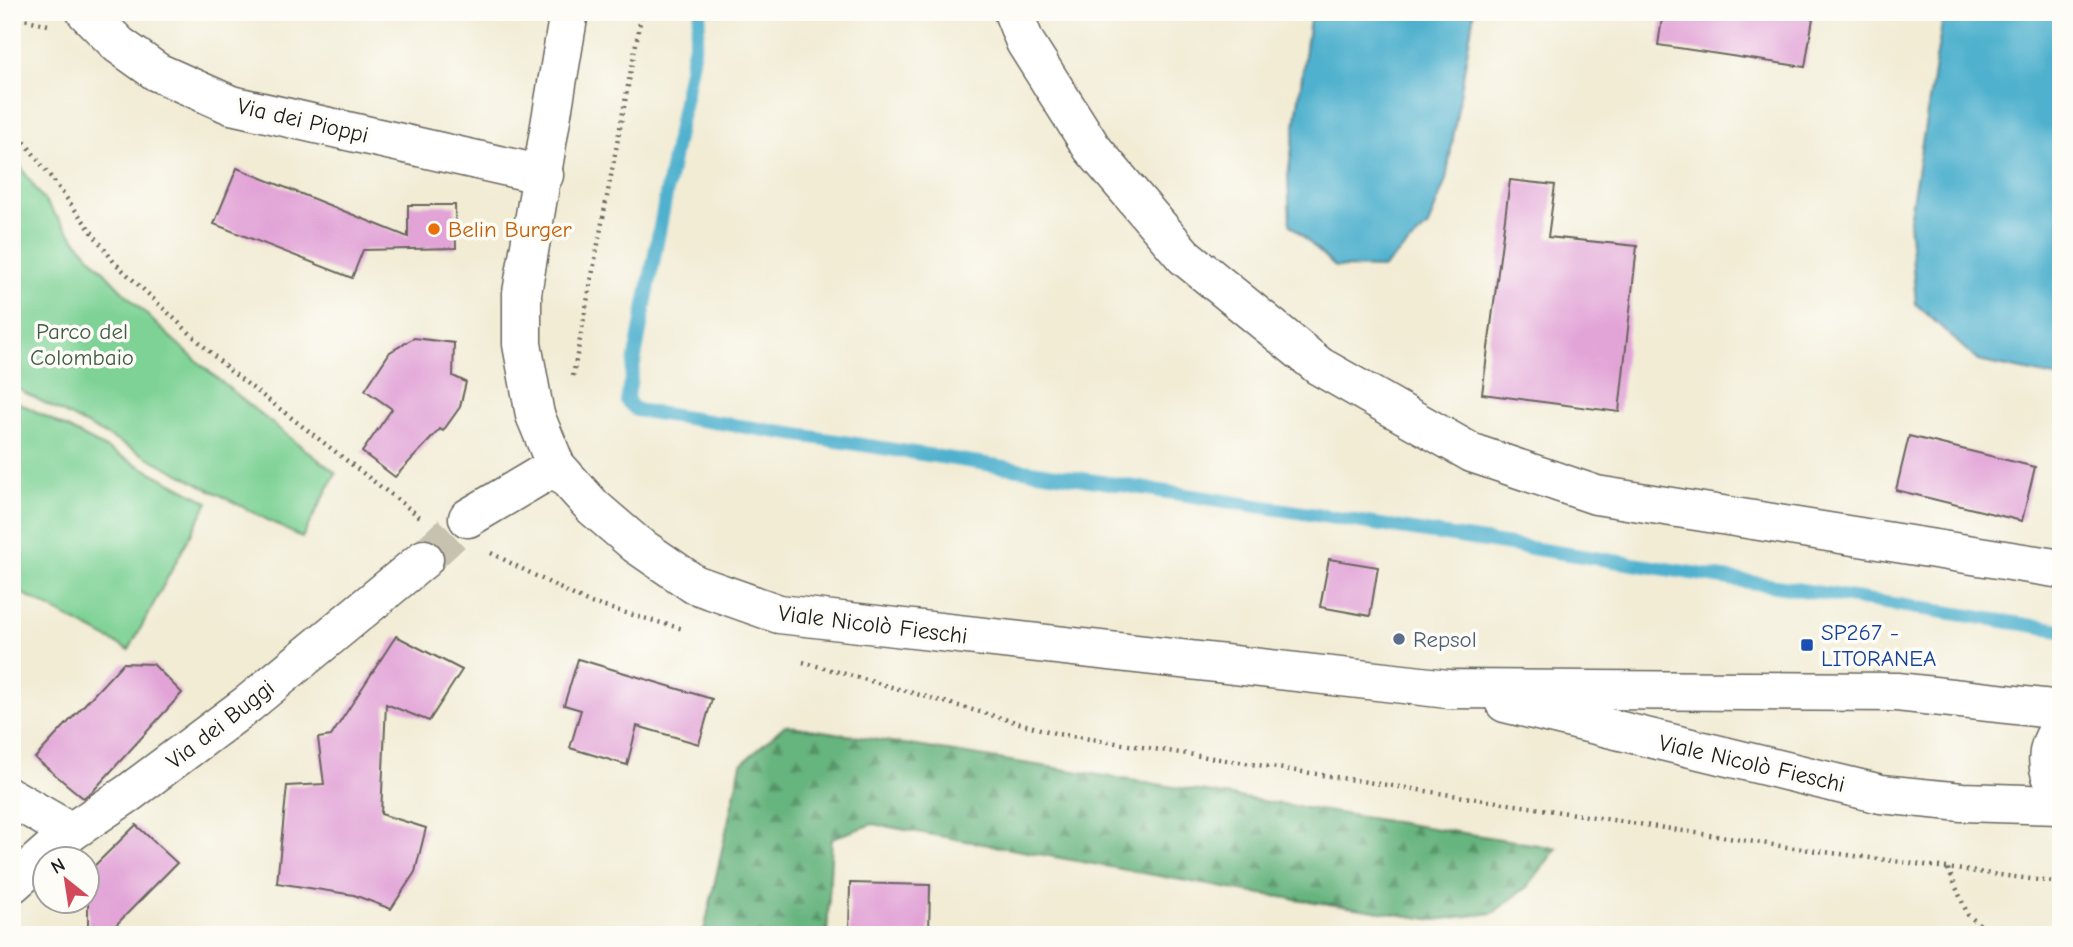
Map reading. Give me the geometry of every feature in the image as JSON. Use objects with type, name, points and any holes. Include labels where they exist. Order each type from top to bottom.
[{"type":"main road","name":"Via dei Pioppi","points":[[86,12],[119,45],[157,72],[231,105],[544,175]]},
{"type":"main road","name":"Viale Nicolò Fieschi","points":[[569,12],[544,175],[522,293],[522,344],[535,415],[556,466],[593,507],[636,544],[694,584],[779,614],[1448,689],[1871,691],[2061,710]]},
{"type":"main road","points":[[1013,12],[1025,42],[1092,148],[1184,256],[1319,366],[1472,453],[1596,495],[2061,569]]},
{"type":"main road","points":[[468,518],[556,466]]},
{"type":"main road","name":"Via dei Buggi","points":[[12,884],[71,832],[129,793],[248,704],[424,559]]},
{"type":"main road","name":"Viale Nicolò Fieschi","points":[[1448,689],[1881,794],[1962,802],[2061,805]]},
{"type":"main road","points":[[2061,727],[2048,751],[2048,768],[2061,793]]},
{"type":"main road","points":[[12,798],[71,832]]},
{"type":"path","points":[[571,386],[642,12]]},
{"type":"path","points":[[1947,868],[1968,915],[1993,935]]},
{"type":"green space","name":"Parco del Colombaio","points":[[12,153],[43,199],[79,243],[159,327],[247,403],[336,473],[302,538],[12,386]]},
{"type":"green space","points":[[12,399],[208,502],[129,650],[12,588]]},
{"type":"green space","points":[[785,725],[1557,848],[1528,886],[1493,913],[1435,920],[1247,892],[873,824],[832,838],[827,935],[703,935],[741,764]]},
{"type":"water","points":[[1311,12],[1474,12],[1446,180],[1428,226],[1383,268],[1335,267],[1290,224],[1288,176]]},
{"type":"water","points":[[1944,12],[2061,12],[2060,378],[1978,361],[1916,304],[1909,220]]},
{"type":"building","points":[[1663,12],[1814,12],[1805,67],[1658,45]]},
{"type":"building","points":[[237,168],[408,237],[408,205],[455,205],[456,248],[363,250],[352,278],[214,224]]},
{"type":"building","points":[[1510,180],[1555,185],[1548,237],[1637,246],[1619,412],[1482,394]]},
{"type":"building","points":[[414,338],[454,343],[453,376],[466,382],[460,407],[443,431],[440,429],[395,477],[362,452],[392,409],[365,390],[390,352]]},
{"type":"building","points":[[1909,436],[2035,467],[2022,521],[1896,490]]},
{"type":"building","points":[[1329,559],[1378,567],[1370,616],[1320,607]]},
{"type":"building","points":[[396,636],[462,670],[429,721],[386,704],[381,814],[426,828],[415,872],[391,909],[354,895],[277,883],[287,786],[324,784],[318,738],[331,736]]},
{"type":"building","points":[[578,659],[712,699],[699,744],[637,726],[627,765],[570,748],[581,710],[564,705]]},
{"type":"building","points":[[123,663],[153,664],[182,693],[94,790],[83,798],[35,758]]},
{"type":"building","points":[[136,825],[177,863],[106,935],[88,935],[88,916],[102,916],[102,858]]},
{"type":"building","points":[[850,883],[930,885],[929,935],[849,935]]},
{"type":"waterway","points":[[701,12],[627,401],[636,410],[2061,630]]},
{"type":"tunnel","points":[[424,559],[468,518]]},
{"type":"place","name":"Belin Burger","points":[[434,229]]},
{"type":"place","name":"Repsol","points":[[1399,639]]},
{"type":"place","name":"SP267 - LITORANEA","points":[[1807,645]]}]
